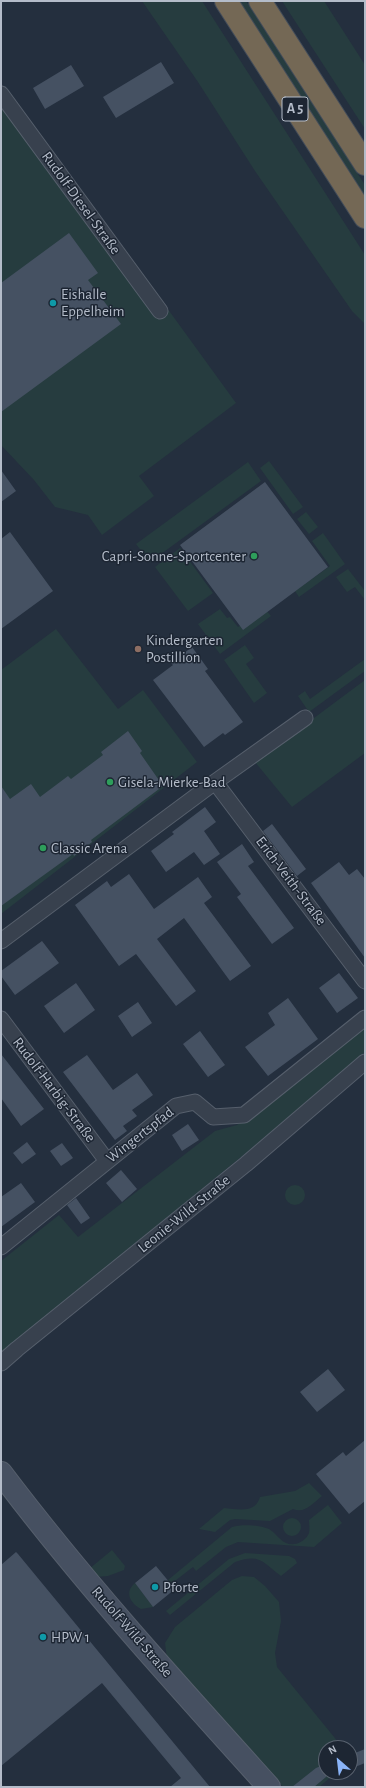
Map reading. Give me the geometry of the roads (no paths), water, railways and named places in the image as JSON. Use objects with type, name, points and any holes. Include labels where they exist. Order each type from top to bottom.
[{"type":"highway","name":"A 5","points":[[226,1],[365,217]]},
{"type":"highway","name":"A 5","points":[[260,1],[365,164]]},
{"type":"street","name":"Rudolf-Diesel-Straße","points":[[1,94],[160,311]]},
{"type":"street","points":[[1,941],[215,782],[305,718]]},
{"type":"street","name":"Erich-Veith-Straße","points":[[215,782],[365,981]]},
{"type":"street","name":"Wingertspfad","points":[[1,1247],[176,1106],[195,1102],[214,1116],[244,1115],[365,1018]]},
{"type":"street","name":"Rudolf-Harbig-Straße","points":[[1,1019],[107,1161]]},
{"type":"street","name":"Leonie-Wild-Straße","points":[[1,1363],[17,1348],[246,1164],[365,1062]]},
{"type":"street","name":"Rudolf-Wild-Straße","points":[[1,1473],[23,1502],[142,1646],[269,1787]]},
{"type":"place","name":"Eishalle Eppelheim","points":[[53,303]]},
{"type":"place","name":"Capri-Sonne-Sportcenter","points":[[254,556]]},
{"type":"place","name":"Kindergarten Postillion","points":[[138,649]]},
{"type":"place","name":"Gisela-Mierke-Bad","points":[[110,782]]},
{"type":"place","name":"Classic Arena","points":[[43,848]]},
{"type":"place","name":"Pforte","points":[[155,1587]]},
{"type":"place","name":"HPW 1","points":[[43,1637]]}]
